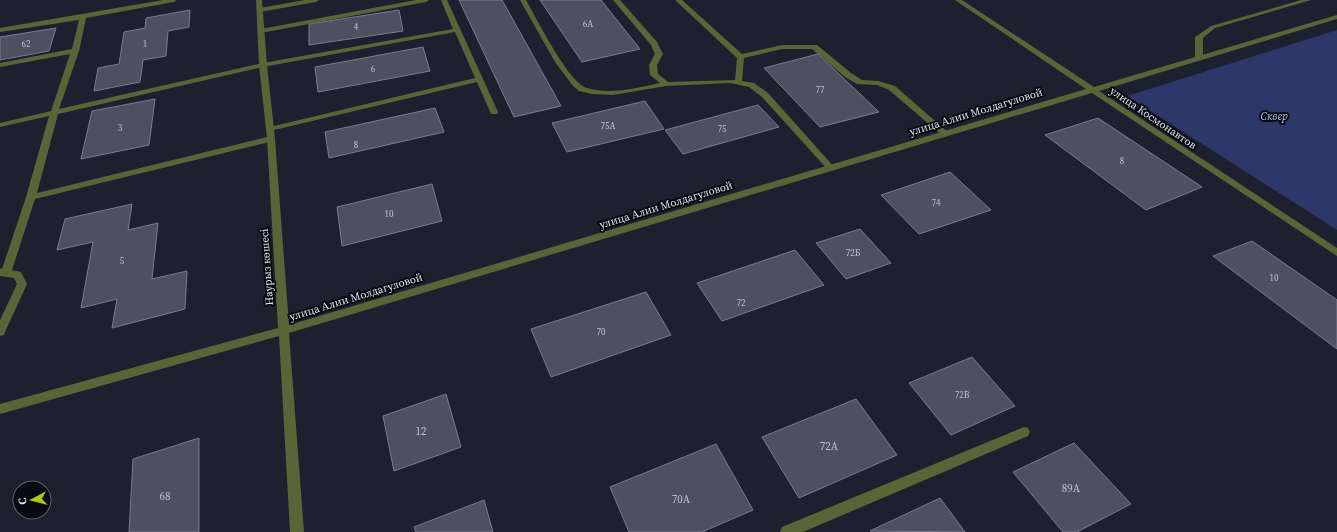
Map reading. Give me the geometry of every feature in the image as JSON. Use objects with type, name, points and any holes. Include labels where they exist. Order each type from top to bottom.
[{"type":"street","points":[[0,30],[174,0]]},
{"type":"street","points":[[259,5],[316,0]]},
{"type":"street","points":[[261,31],[426,0]]},
{"type":"street","points":[[444,0],[494,112]]},
{"type":"street","points":[[522,0],[562,67],[580,88],[598,93],[628,91],[666,84],[738,82],[751,85],[765,96],[831,168]]},
{"type":"street","points":[[616,0],[654,44],[659,54],[653,65],[654,75],[666,84]]},
{"type":"street","points":[[678,0],[741,57]]},
{"type":"street","name":"улица Космонавтов","points":[[958,0],[1337,253]]},
{"type":"street","points":[[1199,58],[1199,37],[1213,27],[1308,0]]},
{"type":"street","name":"Наурыз көшесі","points":[[259,5],[270,134],[297,532]]},
{"type":"street","points":[[0,332],[22,284],[17,275],[3,272],[31,197],[54,113],[75,51],[82,17]]},
{"type":"street","name":"улица Алии Молдагуловой","points":[[0,409],[283,332],[1337,17]]},
{"type":"street","points":[[0,125],[263,65],[457,30]]},
{"type":"street","points":[[741,57],[782,47],[814,47],[848,75],[860,82],[878,83],[892,88],[946,134]]},
{"type":"street","points":[[0,65],[75,51]]},
{"type":"street","points":[[738,82],[741,57]]},
{"type":"street","points":[[31,197],[479,79]]},
{"type":"street","points":[[787,532],[1024,432]]},
{"type":"green space","name":"Сквер","points":[[1337,30],[1337,230],[1127,96]]},
{"type":"building","points":[[459,0],[502,0],[561,106],[514,117]]},
{"type":"building","points":[[540,0],[601,0],[640,49],[582,62]]},
{"type":"building","points":[[190,10],[189,27],[168,31],[166,56],[143,60],[140,82],[94,91],[98,68],[119,64],[124,32],[145,28],[146,18]]},
{"type":"building","points":[[399,10],[403,31],[309,45],[309,24]]},
{"type":"building","points":[[56,28],[49,51],[0,60],[0,37]]},
{"type":"building","points":[[423,47],[430,71],[318,92],[315,67]]},
{"type":"building","points":[[818,54],[879,112],[820,127],[764,68]]},
{"type":"building","points":[[155,99],[149,145],[81,159],[92,111]]},
{"type":"building","points":[[645,101],[664,129],[567,152],[552,123]]},
{"type":"building","points":[[758,105],[779,127],[683,154],[665,130]]},
{"type":"building","points":[[435,108],[444,132],[329,158],[325,132]]},
{"type":"building","points":[[1098,118],[1202,187],[1146,210],[1045,135]]},
{"type":"building","points":[[950,172],[991,210],[919,234],[881,195]]},
{"type":"building","points":[[432,184],[442,221],[342,246],[337,207]]},
{"type":"building","points":[[132,204],[128,230],[158,223],[152,279],[187,271],[185,309],[112,328],[117,299],[81,308],[93,242],[57,250],[65,219]]},
{"type":"building","points":[[860,229],[891,263],[846,279],[816,243]]},
{"type":"building","points":[[1252,241],[1337,300],[1337,349],[1213,256]]},
{"type":"building","points":[[795,250],[824,285],[722,321],[697,283]]},
{"type":"building","points":[[646,292],[671,335],[551,377],[531,329]]},
{"type":"building","points":[[972,357],[1015,406],[951,435],[909,383]]},
{"type":"building","points":[[446,394],[461,447],[394,471],[383,416]]},
{"type":"building","points":[[856,399],[897,455],[799,498],[762,437]]},
{"type":"building","points":[[199,438],[199,532],[129,532],[133,459]]},
{"type":"building","points":[[1074,443],[1131,504],[1077,532],[1063,532],[1013,472]]},
{"type":"building","points":[[716,444],[753,510],[702,532],[629,532],[610,487]]},
{"type":"building","points":[[940,498],[965,532],[870,531]]},
{"type":"building","points":[[484,500],[493,532],[416,532],[414,527]]}]
